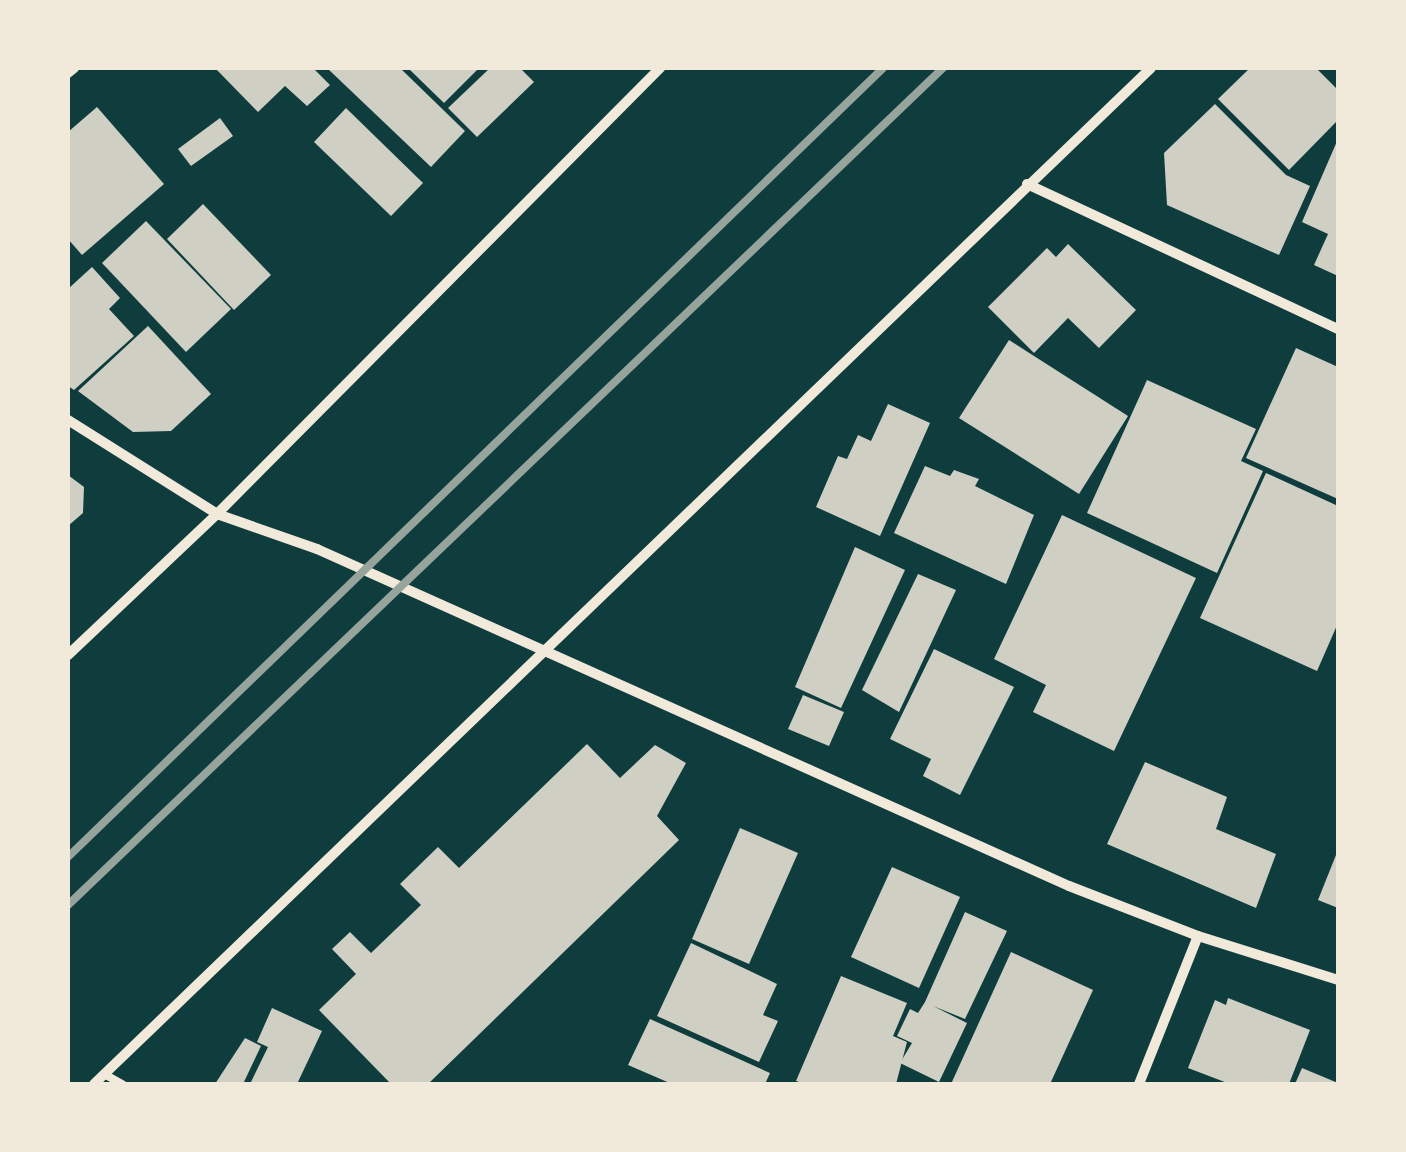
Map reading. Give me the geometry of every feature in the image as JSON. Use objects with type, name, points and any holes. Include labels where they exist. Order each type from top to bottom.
[{"type":"street","points":[[68,73],[74,68]]},
{"type":"street","points":[[68,655],[217,514],[660,68]]},
{"type":"street","points":[[94,1084],[1151,68]]},
{"type":"street","points":[[1027,184],[1338,330]]},
{"type":"street","points":[[68,420],[217,514],[317,549],[1069,886],[1198,936],[1338,980]]},
{"type":"street","points":[[1139,1084],[1198,936]]},
{"type":"lane","points":[[104,1074],[122,1084]]},
{"type":"building","points":[[215,68],[313,68],[330,85],[307,106],[285,86],[258,112]]},
{"type":"building","points":[[327,68],[400,68],[465,131],[431,167]]},
{"type":"building","points":[[408,68],[479,68],[444,103]]},
{"type":"building","points":[[490,68],[520,68],[534,82],[477,137],[448,108]]},
{"type":"building","points":[[1250,68],[1316,68],[1338,90],[1338,120],[1289,170],[1218,99]]},
{"type":"building","points":[[1215,104],[1286,175],[1310,186],[1279,255],[1167,205],[1164,153]]},
{"type":"building","points":[[97,107],[164,184],[82,255],[68,239],[68,132]]},
{"type":"building","points":[[346,108],[423,183],[391,216],[314,142]]},
{"type":"building","points":[[220,118],[233,136],[191,166],[178,149]]},
{"type":"building","points":[[1338,139],[1338,276],[1314,265],[1328,234],[1302,222]]},
{"type":"building","points":[[203,204],[271,275],[234,310],[167,239]]},
{"type":"building","points":[[146,221],[231,309],[186,352],[102,263]]},
{"type":"building","points":[[1068,244],[1136,310],[1099,348],[1068,318],[1034,353],[988,307],[1047,248],[1056,257]]},
{"type":"building","points":[[92,267],[120,298],[109,309],[134,336],[74,390],[68,386],[68,289]]},
{"type":"building","points":[[148,326],[211,394],[171,431],[133,432],[78,391]]},
{"type":"building","points":[[1009,340],[1128,416],[1079,494],[959,418]]},
{"type":"building","points":[[1296,348],[1338,367],[1338,499],[1246,458]]},
{"type":"building","points":[[1147,380],[1256,429],[1241,461],[1263,471],[1217,573],[1087,513]]},
{"type":"building","points":[[888,404],[930,423],[880,536],[816,507],[838,456],[847,459],[858,435],[871,441]]},
{"type":"building","points":[[925,466],[950,476],[954,470],[979,479],[975,486],[1034,515],[1006,584],[894,533]]},
{"type":"building","points":[[1266,473],[1338,506],[1338,623],[1317,671],[1200,618]]},
{"type":"building","points":[[68,475],[84,487],[83,513],[68,526]]},
{"type":"building","points":[[1062,515],[1196,578],[1114,751],[1033,712],[1046,685],[994,659]]},
{"type":"building","points":[[855,547],[905,570],[841,708],[795,687]]},
{"type":"building","points":[[918,574],[956,590],[899,712],[862,690]]},
{"type":"building","points":[[934,649],[1014,687],[960,795],[923,776],[931,759],[890,739]]},
{"type":"building","points":[[803,695],[844,712],[829,746],[788,729]]},
{"type":"building","points":[[587,744],[620,778],[655,745],[686,763],[657,816],[679,840],[428,1084],[391,1084],[319,1010],[356,974],[332,949],[350,932],[371,953],[421,905],[400,884],[438,847],[459,868]]},
{"type":"building","points":[[1145,762],[1227,797],[1216,829],[1276,854],[1256,908],[1107,844]]},
{"type":"building","points":[[740,828],[798,853],[749,964],[692,939]]},
{"type":"building","points":[[1338,850],[1338,908],[1318,900]]},
{"type":"building","points":[[892,867],[960,897],[919,988],[851,957]]},
{"type":"building","points":[[965,912],[1007,931],[965,1019],[933,1006],[967,1023],[939,1082],[900,1063],[912,1043],[897,1036],[910,1009],[918,1013],[925,1002]]},
{"type":"building","points":[[691,943],[777,984],[763,1015],[778,1021],[759,1062],[657,1016]]},
{"type":"building","points":[[1011,952],[1093,990],[1050,1084],[951,1084]]},
{"type":"building","points":[[841,976],[907,1003],[893,1036],[907,1042],[896,1084],[796,1081]]},
{"type":"building","points":[[1228,998],[1310,1030],[1289,1084],[1230,1084],[1188,1068],[1215,1000],[1226,1005]]},
{"type":"building","points":[[272,1008],[322,1031],[297,1084],[250,1084],[268,1047],[257,1042]]},
{"type":"building","points":[[650,1019],[770,1073],[765,1084],[672,1084],[628,1065]]},
{"type":"building","points":[[245,1038],[261,1046],[243,1084],[215,1084]]},
{"type":"building","points":[[1302,1068],[1338,1083],[1338,1084],[1295,1084]]},
{"type":"railway","points":[[68,857],[883,68]]},
{"type":"railway","points":[[68,905],[943,68]]}]
